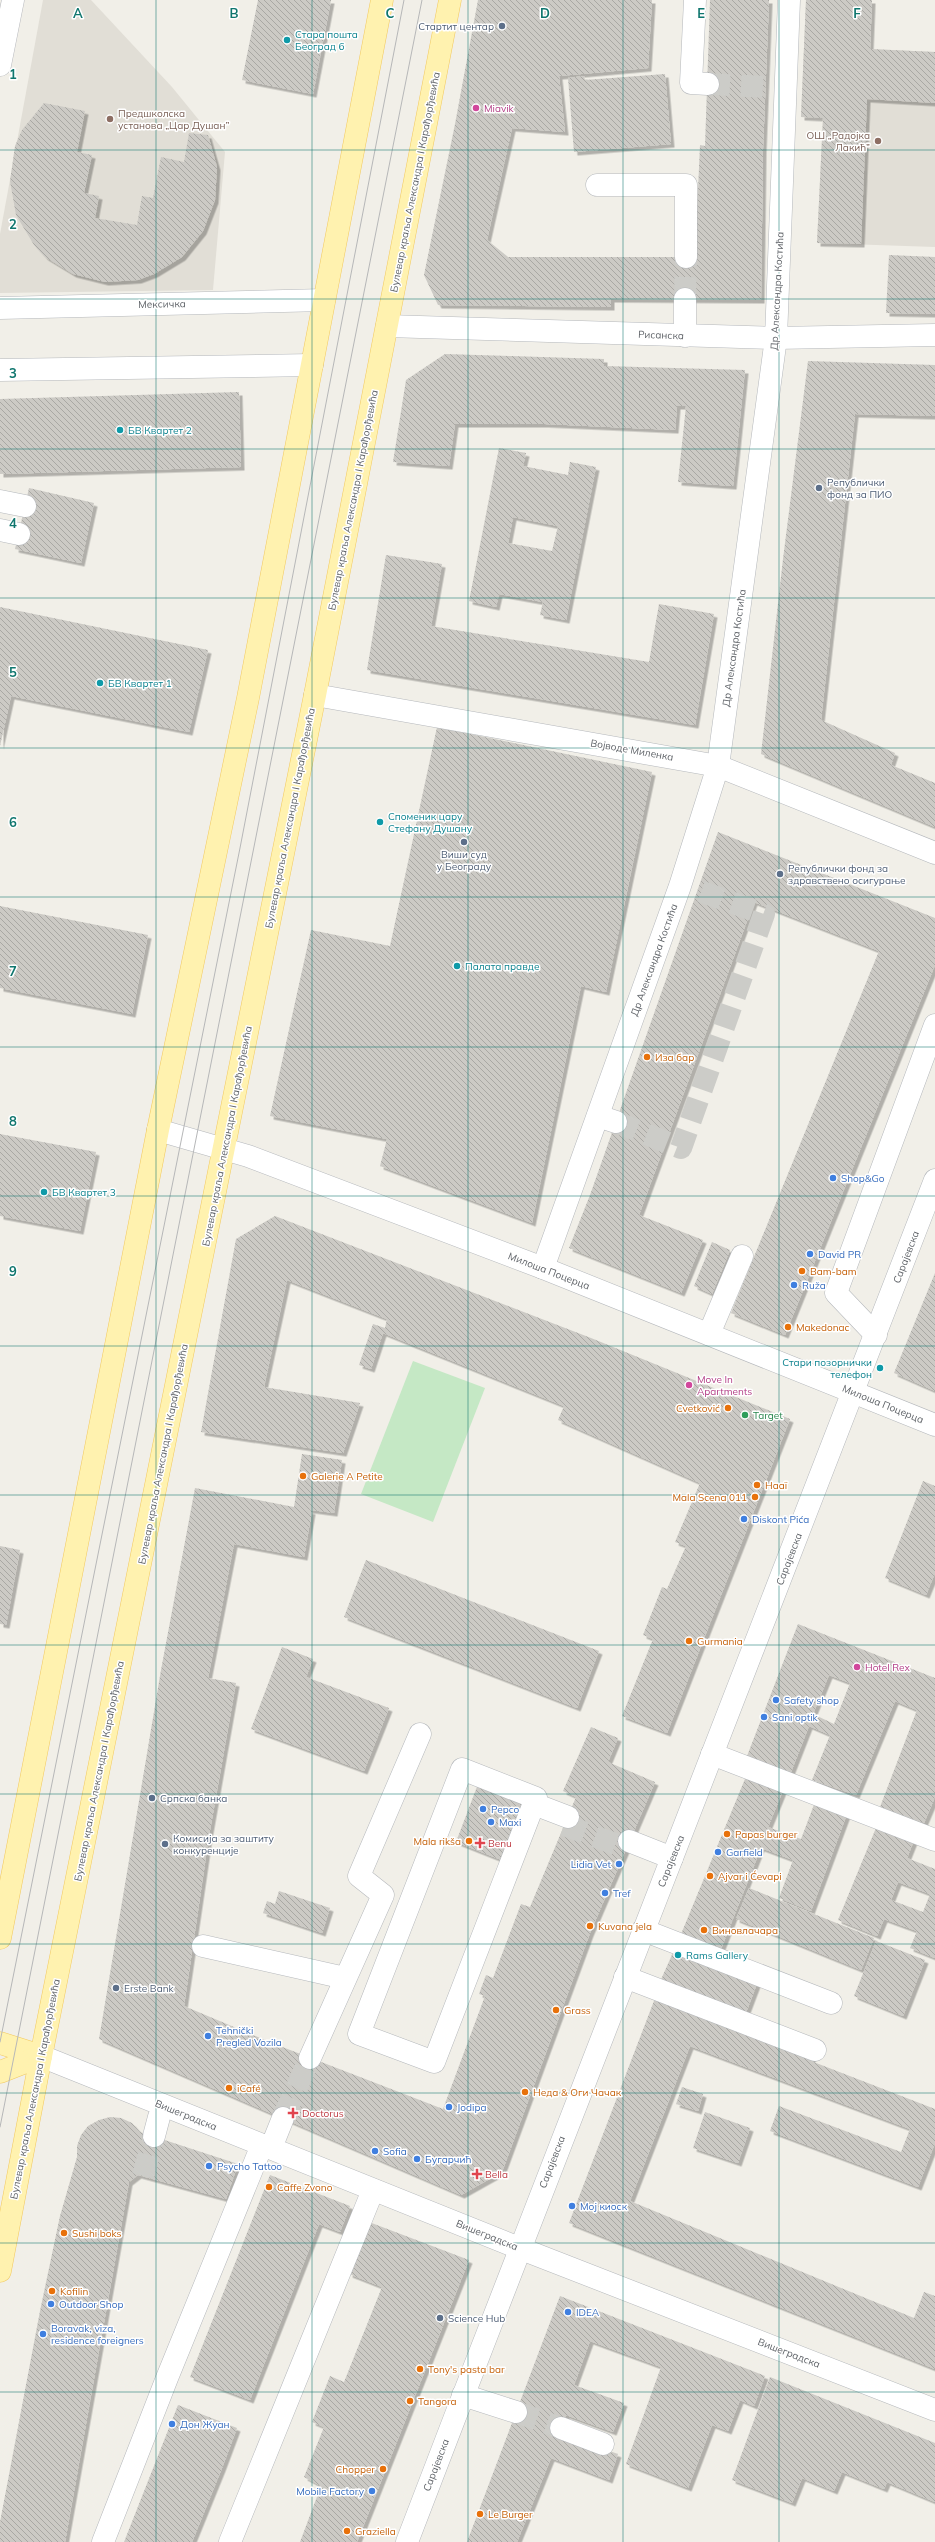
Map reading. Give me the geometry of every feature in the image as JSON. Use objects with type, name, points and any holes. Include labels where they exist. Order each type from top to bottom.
[{"type":"main road","points":[[0,1938],[158,1130],[248,698],[382,0]]},
{"type":"main road","name":"Булевар краља Александра I Карађорђевића","points":[[0,2271],[41,2056],[315,695],[450,0]]},
{"type":"main road","points":[[0,1877],[21,1831]]},
{"type":"main road","points":[[0,2043],[41,2056]]},
{"type":"main road","points":[[0,2072],[41,2056]]},
{"type":"street","points":[[0,66],[13,0]]},
{"type":"street","points":[[694,0],[691,84],[708,84]]},
{"type":"street","name":"Др Александра Костића","points":[[543,1268],[607,1119],[689,888],[718,766],[776,338],[776,87],[789,0]]},
{"type":"street","points":[[597,185],[686,185],[686,257]]},
{"type":"street","points":[[685,299],[685,336]]},
{"type":"street","name":"Мексичка","points":[[0,308],[324,300]]},
{"type":"street","name":"Рисанска","points":[[387,326],[776,338],[935,335]]},
{"type":"street","points":[[0,370],[312,364]]},
{"type":"street","points":[[0,500],[25,506]]},
{"type":"street","name":"Војводе Миленка","points":[[315,695],[718,766],[935,853]]},
{"type":"street","points":[[876,1335],[836,1293],[935,1025]]},
{"type":"street","name":"Милоша Поцерца","points":[[158,1130],[224,1147],[543,1268],[935,1425]]},
{"type":"street","name":"Сарајевска","points":[[407,2542],[519,2248],[855,1392],[935,1180]]},
{"type":"street","points":[[709,1334],[742,1256]]},
{"type":"street","points":[[310,2058],[383,1895],[359,1876],[420,1734]]},
{"type":"street","points":[[712,1754],[935,1840]]},
{"type":"street","points":[[462,1769],[536,1798],[532,1808],[434,2062],[360,2034],[462,1769]]},
{"type":"street","points":[[532,1808],[566,1821]]},
{"type":"street","points":[[628,1845],[670,1861]]},
{"type":"street","points":[[643,1930],[831,2003]]},
{"type":"street","points":[[203,1946],[346,1978]]},
{"type":"street","points":[[625,1977],[815,2050]]},
{"type":"street","name":"Вишеградска","points":[[41,2056],[519,2248],[935,2410]]},
{"type":"street","points":[[103,2542],[167,2378],[266,2147],[283,2118]]},
{"type":"street","points":[[230,2542],[373,2190]]},
{"type":"street","points":[[463,2395],[516,2412]]},
{"type":"street","points":[[561,2428],[603,2444]]},
{"type":"shaded area","name":"Предшколска установа „Цар Душан”","points":[[43,0],[91,0],[172,87],[225,152],[213,290],[0,293],[0,234]]},
{"type":"shaded area","name":"ОШ „Радојка Лакић”","points":[[806,0],[870,49],[935,52],[935,247],[817,243],[823,118],[801,117]]},
{"type":"green space","points":[[413,1361],[485,1388],[433,1522],[361,1494]]},
{"type":"building","name":"Стара пошта Београд 6","points":[[258,0],[331,0],[313,94],[242,80]]},
{"type":"building","points":[[478,0],[652,0],[648,68],[559,76],[565,132],[512,128],[487,240],[508,257],[695,257],[700,145],[705,146],[710,0],[769,0],[763,149],[761,300],[611,299],[611,307],[438,305],[424,275],[455,124]]},
{"type":"building","name":"ОШ „Радојка Лакић”","points":[[806,0],[872,0],[870,49],[935,52],[935,103],[867,99],[861,244],[817,243],[823,118],[801,117]]},
{"type":"building","points":[[665,74],[671,144],[574,152],[568,78],[584,76],[585,80]]},
{"type":"building","points":[[44,103],[85,111],[77,152],[92,155],[84,193],[99,196],[95,218],[137,225],[142,196],[153,198],[161,157],[184,162],[189,133],[208,135],[217,167],[215,200],[203,231],[182,257],[154,274],[138,280],[105,282],[73,274],[45,257],[34,245],[16,215],[10,181],[15,146],[22,130]]},
{"type":"building","points":[[889,255],[935,257],[935,314],[886,313]]},
{"type":"building","points":[[445,354],[604,359],[604,366],[745,370],[733,486],[678,482],[686,406],[677,406],[675,430],[545,424],[455,424],[449,466],[393,462],[406,380]]},
{"type":"building","points":[[808,361],[935,365],[935,416],[855,414],[821,720],[895,753],[891,765],[935,783],[935,827],[761,754],[783,559]]},
{"type":"building","name":"БВ Квартет 2","points":[[239,392],[241,467],[0,474],[0,399]]},
{"type":"building","points":[[499,448],[526,453],[523,466],[568,475],[570,462],[596,467],[566,620],[540,615],[543,602],[499,594],[496,607],[469,601]],"holes":[[[513,517],[558,526],[552,551],[508,543]]]},
{"type":"building","points":[[29,488],[94,503],[81,563],[15,549]]},
{"type":"building","points":[[386,555],[442,564],[431,626],[649,662],[659,604],[714,614],[695,725],[367,670]]},
{"type":"building","name":"БВ Квартет 1","points":[[0,607],[208,650],[189,732],[11,696],[0,746]]},
{"type":"building","name":"Палата правде","points":[[437,727],[652,772],[606,992],[581,986],[532,1223],[380,1166],[387,1139],[270,1116],[311,930],[390,946]]},
{"type":"building","points":[[718,832],[935,918],[935,965],[785,1335],[731,1313],[879,951],[754,902],[639,1215],[703,1240],[681,1293],[569,1248],[590,1195]]},
{"type":"building","points":[[0,906],[148,935],[132,1014],[0,988]]},
{"type":"building","name":"БВ Квартет 3","points":[[0,1134],[96,1152],[80,1231],[0,1216]]},
{"type":"building","points":[[275,1216],[591,1338],[790,1419],[667,1733],[622,1716],[653,1639],[643,1635],[662,1587],[667,1589],[686,1546],[675,1542],[700,1483],[558,1420],[564,1406],[383,1333],[371,1369],[359,1365],[373,1324],[385,1328],[387,1319],[287,1280],[264,1387],[360,1403],[343,1453],[201,1432],[236,1239]]},
{"type":"building","points":[[712,1242],[730,1250],[712,1294],[694,1286]]},
{"type":"building","points":[[935,1273],[935,1391],[894,1373]]},
{"type":"building","points":[[302,1454],[342,1460],[334,1513],[304,1509],[312,1511],[304,1557],[234,1544],[208,1678],[236,1683],[209,1836],[184,2006],[272,2043],[443,2109],[485,1996],[479,1994],[486,1975],[493,1978],[521,1904],[530,1907],[576,1797],[563,1791],[591,1727],[618,1738],[608,1762],[655,1782],[590,1933],[502,2172],[461,2195],[99,2039],[161,1670],[195,1488],[294,1507]]},
{"type":"building","points":[[923,1481],[935,1486],[935,1573],[926,1595],[885,1578]]},
{"type":"building","points":[[0,1546],[20,1550],[6,1625],[0,1624]]},
{"type":"building","points":[[366,1560],[599,1651],[577,1708],[344,1617]]},
{"type":"building","points":[[798,1624],[935,1678],[935,1797],[924,1823],[880,1807],[917,1710],[895,1701],[856,1795],[812,1780],[830,1735],[809,1726],[791,1772],[747,1756]],"holes":[[[829,1675],[850,1683],[834,1724],[813,1714]]]},
{"type":"building","points":[[282,1647],[313,1659],[306,1677],[389,1708],[364,1771],[251,1729]]},
{"type":"building","points":[[747,1774],[784,1788],[768,1827],[801,1839],[815,1802],[847,1814],[811,1911],[779,1898],[793,1860],[761,1848],[719,1954],[679,1939]]},
{"type":"building","points":[[478,1784],[527,1803],[504,1861],[456,1842]]},
{"type":"building","points":[[878,1823],[915,1838],[907,1858],[935,1869],[935,1958],[910,1948],[917,1931],[884,1919],[877,1936],[838,1920]],"holes":[[[898,1882],[930,1894],[923,1912],[891,1900]]]},
{"type":"building","points":[[749,1888],[874,1938],[861,1970],[736,1919]]},
{"type":"building","points":[[279,1891],[330,1908],[322,1933],[263,1913],[267,1901],[275,1904]]},
{"type":"building","points":[[876,1941],[925,1960],[903,2016],[854,1996]]},
{"type":"building","points":[[675,1948],[758,1981],[744,2018],[659,1984]]},
{"type":"building","points":[[657,1993],[814,2054],[811,2061],[935,2109],[935,2143],[918,2187],[770,2131],[779,2106],[901,2152],[910,2129],[690,2046],[630,2201],[914,2318],[924,2292],[935,2296],[935,2369],[569,2223]]},
{"type":"building","points":[[682,2087],[703,2094],[698,2111],[676,2104]]},
{"type":"building","points":[[705,2112],[750,2128],[738,2163],[693,2148]]},
{"type":"building","points":[[110,2117],[121,2118],[132,2123],[140,2132],[238,2164],[226,2199],[138,2175],[129,2182],[65,2542],[0,2542],[0,2522],[40,2311],[60,2216],[77,2157],[77,2146],[81,2135],[88,2126],[99,2120]]},
{"type":"building","points":[[270,2175],[350,2206],[340,2232],[319,2224],[250,2400],[190,2377]]},
{"type":"building","points":[[369,2222],[469,2260],[357,2542],[300,2542],[321,2486],[304,2477],[324,2427],[312,2422],[330,2376],[344,2382],[382,2287],[349,2274]]},
{"type":"building","points":[[560,2296],[765,2376],[754,2406],[740,2400],[728,2431],[712,2425],[688,2488],[626,2464],[661,2367],[590,2341],[574,2385],[624,2403],[613,2432],[566,2415],[559,2433],[618,2454],[609,2480],[551,2458],[517,2542],[467,2542]]},
{"type":"building","points":[[770,2377],[935,2443],[935,2502],[887,2482],[884,2489],[842,2472],[834,2491],[802,2478],[792,2503],[732,2480]]},
{"type":"building","points":[[178,2405],[237,2428],[222,2468],[192,2542],[124,2542]]},
{"type":"tunnel","points":[[708,84],[766,87]]},
{"type":"tunnel","points":[[685,299],[686,257]]},
{"type":"tunnel","points":[[616,1122],[681,1148],[764,914],[697,890]]},
{"type":"tunnel","points":[[564,1825],[626,1848]]},
{"type":"tunnel","points":[[283,2118],[310,2058]]},
{"type":"tunnel","points":[[143,2176],[154,2136]]},
{"type":"tunnel","points":[[516,2412],[561,2428]]},
{"type":"tram line","points":[[0,2042],[240,848],[404,0]]},
{"type":"tram line","points":[[0,2127],[422,0]]},
{"type":"place","name":"Стартит центар","points":[[502,26]]},
{"type":"place","name":"Стара пошта Београд 6","points":[[287,40]]},
{"type":"place","name":"Miavik","points":[[476,108]]},
{"type":"place","name":"Предшколска установа „Цар Душан”","points":[[110,119]]},
{"type":"place","name":"ОШ „Радојка Лакић”","points":[[878,141]]},
{"type":"place","name":"БВ Квартет 2","points":[[120,430]]},
{"type":"place","name":"Републички фонд за ПИО","points":[[819,488]]},
{"type":"place","name":"БВ Квартет 1","points":[[100,683]]},
{"type":"place","name":"Споменик цару Стефану Душану","points":[[380,822]]},
{"type":"place","name":"Виши суд у Београду","points":[[464,842]]},
{"type":"place","name":"Републички фонд за здравствено осигурање","points":[[780,874]]},
{"type":"place","name":"Палата правде","points":[[457,966]]},
{"type":"place","name":"Иза бар","points":[[647,1057]]},
{"type":"place","name":"Shop&Go","points":[[833,1178]]},
{"type":"place","name":"БВ Квартет 3","points":[[44,1192]]},
{"type":"place","name":"David PR","points":[[810,1254]]},
{"type":"place","name":"Bam-bam","points":[[802,1271]]},
{"type":"place","name":"Ruža","points":[[794,1285]]},
{"type":"place","name":"Makedonac","points":[[788,1327]]},
{"type":"place","name":"Стари позорнички телефон","points":[[880,1368]]},
{"type":"place","name":"Move In Apartments","points":[[689,1385]]},
{"type":"place","name":"Cvetković","points":[[728,1408]]},
{"type":"place","name":"Target","points":[[745,1415]]},
{"type":"place","name":"Galerie A Petite","points":[[303,1476]]},
{"type":"place","name":"Haaï","points":[[757,1485]]},
{"type":"place","name":"Mala Scena 011","points":[[755,1497]]},
{"type":"place","name":"Diskont Pića","points":[[744,1519]]},
{"type":"place","name":"Gurmania","points":[[689,1641]]},
{"type":"place","name":"Hotel Rex","points":[[857,1667]]},
{"type":"place","name":"Safety shop","points":[[776,1700]]},
{"type":"place","name":"Sani optik","points":[[764,1717]]},
{"type":"place","name":"Српска банка","points":[[152,1798]]},
{"type":"place","name":"Pepco","points":[[483,1809]]},
{"type":"place","name":"Maxi","points":[[491,1822]]},
{"type":"place","name":"Papas burger","points":[[727,1834]]},
{"type":"place","name":"Mala rikša","points":[[469,1841]]},
{"type":"place","name":"Benu","points":[[480,1843]]},
{"type":"place","name":"Комисија за заштиту конкуренције","points":[[165,1844]]},
{"type":"place","name":"Garfield","points":[[718,1852]]},
{"type":"place","name":"Lidia Vet","points":[[619,1864]]},
{"type":"place","name":"Ajvar i Ćevapi","points":[[710,1876]]},
{"type":"place","name":"Tref","points":[[605,1893]]},
{"type":"place","name":"Kuvana jela","points":[[590,1926]]},
{"type":"place","name":"Виновлачара","points":[[704,1930]]},
{"type":"place","name":"Rams Gallery","points":[[678,1955]]},
{"type":"place","name":"Erste Bank","points":[[116,1988]]},
{"type":"place","name":"Grass","points":[[556,2010]]},
{"type":"place","name":"Tehnički Pregled Vozila","points":[[208,2036]]},
{"type":"place","name":"iCafé","points":[[229,2088]]},
{"type":"place","name":"Неда & Оги Чачак","points":[[525,2092]]},
{"type":"place","name":"Jodipa","points":[[449,2107]]},
{"type":"place","name":"Doctorus","points":[[293,2113]]},
{"type":"place","name":"Sofia","points":[[375,2151]]},
{"type":"place","name":"Бугарчић","points":[[417,2159]]},
{"type":"place","name":"Psycho Tattoo","points":[[209,2166]]},
{"type":"place","name":"Bella","points":[[477,2174]]},
{"type":"place","name":"Caffe Zvono","points":[[269,2187]]},
{"type":"place","name":"Мој киоск","points":[[572,2206]]},
{"type":"place","name":"Sushi boks","points":[[64,2233]]},
{"type":"place","name":"Kofilin","points":[[52,2291]]},
{"type":"place","name":"Outdoor Shop","points":[[51,2304]]},
{"type":"place","name":"IDEA","points":[[568,2312]]},
{"type":"place","name":"Science Hub","points":[[440,2318]]},
{"type":"place","name":"Boravak, viza, residence foreigners","points":[[43,2334]]},
{"type":"place","name":"Tony's pasta bar","points":[[420,2369]]},
{"type":"place","name":"Tangora","points":[[410,2401]]},
{"type":"place","name":"Дон Жуан","points":[[172,2424]]},
{"type":"place","name":"Chopper","points":[[383,2469]]},
{"type":"place","name":"Mobile Factory","points":[[372,2491]]},
{"type":"place","name":"Le Burger","points":[[480,2514]]},
{"type":"place","name":"Graziella","points":[[347,2531]]}]
